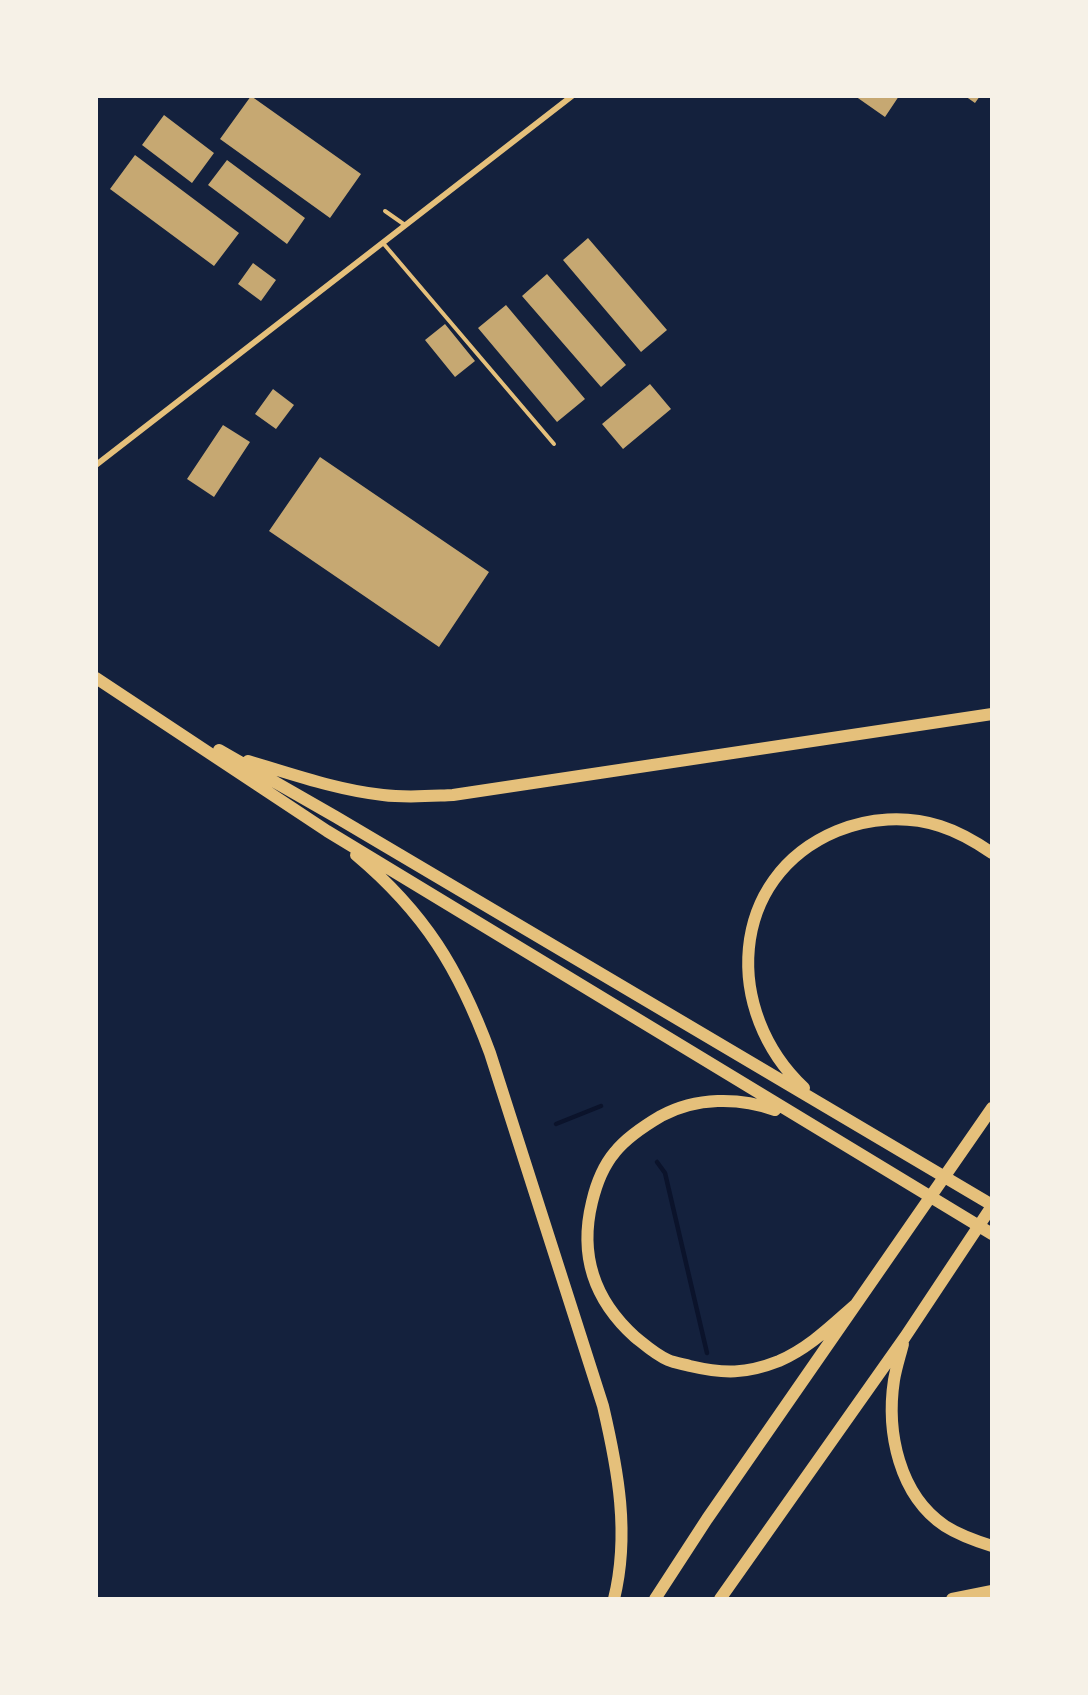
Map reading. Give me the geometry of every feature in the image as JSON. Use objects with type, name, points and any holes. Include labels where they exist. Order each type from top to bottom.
[{"type":"highway","points":[[96,678],[327,831],[992,1234]]},
{"type":"highway","points":[[119,693],[839,1114],[992,1206],[905,1337],[720,1599]]},
{"type":"highway","points":[[215,748],[302,778],[382,795],[419,797],[498,790],[992,714]]},
{"type":"highway","points":[[839,1114],[791,1076],[766,1040],[757,1019],[748,976],[750,938],[760,903],[776,876],[802,852],[826,836],[852,825],[878,819],[907,819],[939,825],[971,839],[992,853]]},
{"type":"highway","points":[[327,831],[400,896],[422,923],[445,954],[480,1024],[603,1406],[611,1440],[622,1515],[622,1543],[614,1599]]},
{"type":"highway","points":[[823,1133],[768,1108],[736,1100],[691,1105],[648,1123],[613,1154],[594,1193],[588,1216],[587,1237],[590,1261],[597,1286],[609,1310],[627,1329],[647,1347],[668,1360],[706,1370],[730,1373],[750,1370],[778,1361],[806,1347],[855,1305]]},
{"type":"highway","points":[[654,1599],[992,1108]]},
{"type":"highway","points":[[905,1337],[894,1379],[891,1420],[897,1455],[909,1485],[927,1509],[944,1525],[971,1539],[992,1546]]},
{"type":"highway","points":[[952,1599],[992,1592]]},
{"type":"street","points":[[96,465],[572,96]]},
{"type":"lane","points":[[385,211],[405,225]]},
{"type":"lane","points":[[383,242],[554,444]]},
{"type":"building","points":[[251,96],[361,174],[330,218],[220,139]]},
{"type":"building","points":[[855,96],[899,96],[885,117]]},
{"type":"building","points":[[965,96],[980,96],[975,103]]},
{"type":"building","points":[[164,115],[214,153],[192,183],[142,145]]},
{"type":"building","points":[[135,155],[239,233],[214,266],[110,189]]},
{"type":"building","points":[[227,160],[305,218],[287,244],[208,185]]},
{"type":"building","points":[[588,238],[667,330],[641,352],[563,260]]},
{"type":"building","points":[[253,263],[276,280],[261,301],[238,284]]},
{"type":"building","points":[[547,274],[626,365],[601,387],[522,296]]},
{"type":"building","points":[[506,305],[585,399],[557,422],[478,328]]},
{"type":"building","points":[[445,324],[475,361],[455,377],[425,340]]},
{"type":"building","points":[[650,384],[671,409],[623,449],[602,424]]},
{"type":"building","points":[[273,389],[294,405],[276,429],[255,414]]},
{"type":"building","points":[[223,425],[250,442],[214,497],[187,479]]},
{"type":"building","points":[[320,457],[489,572],[439,647],[269,531]]},
{"type":"waterway","points":[[556,1124],[601,1106]]},
{"type":"waterway","points":[[657,1162],[665,1173],[707,1353]]}]
